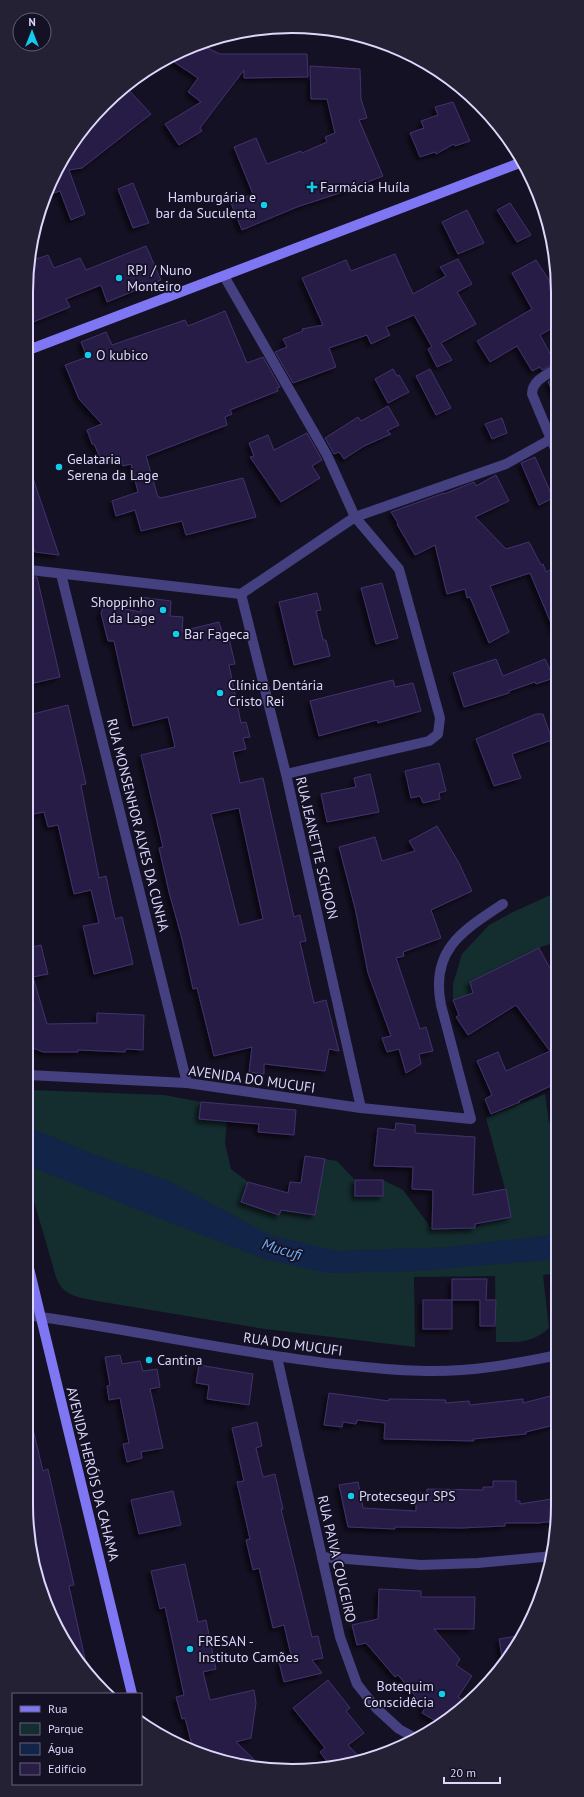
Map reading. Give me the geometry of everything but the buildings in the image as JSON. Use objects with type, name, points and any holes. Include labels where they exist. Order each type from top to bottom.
[{"type":"street","points":[[33,348],[517,164]]},
{"type":"street","points":[[224,276],[327,455],[355,517],[400,568],[440,718],[438,734],[428,741],[286,774]]},
{"type":"street","points":[[33,570],[241,594],[355,517],[506,464],[551,439],[532,394],[532,388],[536,382],[551,372]]},
{"type":"street","name":"RUA MONSENHOR ALVES DA CUNHA","points":[[61,574],[187,1083]]},
{"type":"street","name":"RUA JEANETTE SCHOON","points":[[241,594],[286,774],[361,1108]]},
{"type":"street","name":"AVENIDA DO MUCUFI","points":[[33,1075],[187,1083],[361,1108],[471,1119],[441,1005],[438,990],[438,973],[444,955],[454,941],[478,921],[503,904]]},
{"type":"street","name":"AVENIDA HERÓIS DA CAHAMA","points":[[33,1284],[132,1693]]},
{"type":"street","name":"RUA DO MUCUFI","points":[[33,1316],[277,1357],[372,1368],[426,1372],[483,1368],[551,1356]]},
{"type":"street","name":"RUA PAIVA COUCEIRO","points":[[277,1357],[340,1637],[357,1684],[376,1708],[400,1729],[411,1735]]},
{"type":"street","points":[[322,1557],[421,1565],[478,1563],[546,1557]]},
{"type":"green space","points":[[551,895],[551,944],[541,947],[470,982],[473,993],[453,1000],[453,984],[462,954],[489,925]]},
{"type":"green space","points":[[33,1090],[164,1095],[201,1102],[200,1119],[227,1121],[225,1143],[231,1169],[248,1182],[241,1202],[288,1193],[294,1212],[315,1215],[325,1159],[337,1161],[354,1179],[355,1196],[383,1196],[383,1180],[403,1190],[432,1229],[475,1228],[485,1222],[511,1216],[486,1118],[545,1094],[549,1123],[551,1122],[551,1274],[543,1275],[549,1328],[536,1337],[518,1342],[496,1342],[495,1276],[414,1277],[415,1347],[265,1329],[91,1300],[70,1294],[62,1288],[56,1277],[33,1198]]},
{"type":"water","name":"Mucufi","points":[[33,1129],[98,1156],[169,1181],[270,1235],[337,1251],[449,1247],[551,1235],[551,1259],[416,1271],[327,1273],[264,1259],[33,1167]]},
{"type":"place","name":"Farmácia Huíla","points":[[312,187]]},
{"type":"place","name":"Hamburgária e bar da Suculenta","points":[[264,205]]},
{"type":"place","name":"RPJ / Nuno Monteiro","points":[[119,278]]},
{"type":"place","name":"O kubico","points":[[88,355]]},
{"type":"place","name":"Gelataria Serena da Lage","points":[[59,467]]},
{"type":"place","name":"Shoppinho da Lage","points":[[163,610]]},
{"type":"place","name":"Bar Fageca","points":[[176,634]]},
{"type":"place","name":"Clínica Dentária Cristo Rei","points":[[220,693]]},
{"type":"place","name":"Cantina","points":[[149,1360]]},
{"type":"place","name":"Protecsegur SPS","points":[[351,1496]]},
{"type":"place","name":"FRESAN - Instituto Camões","points":[[190,1649]]},
{"type":"place","name":"Botequim Conscidêcia","points":[[442,1694]]}]
